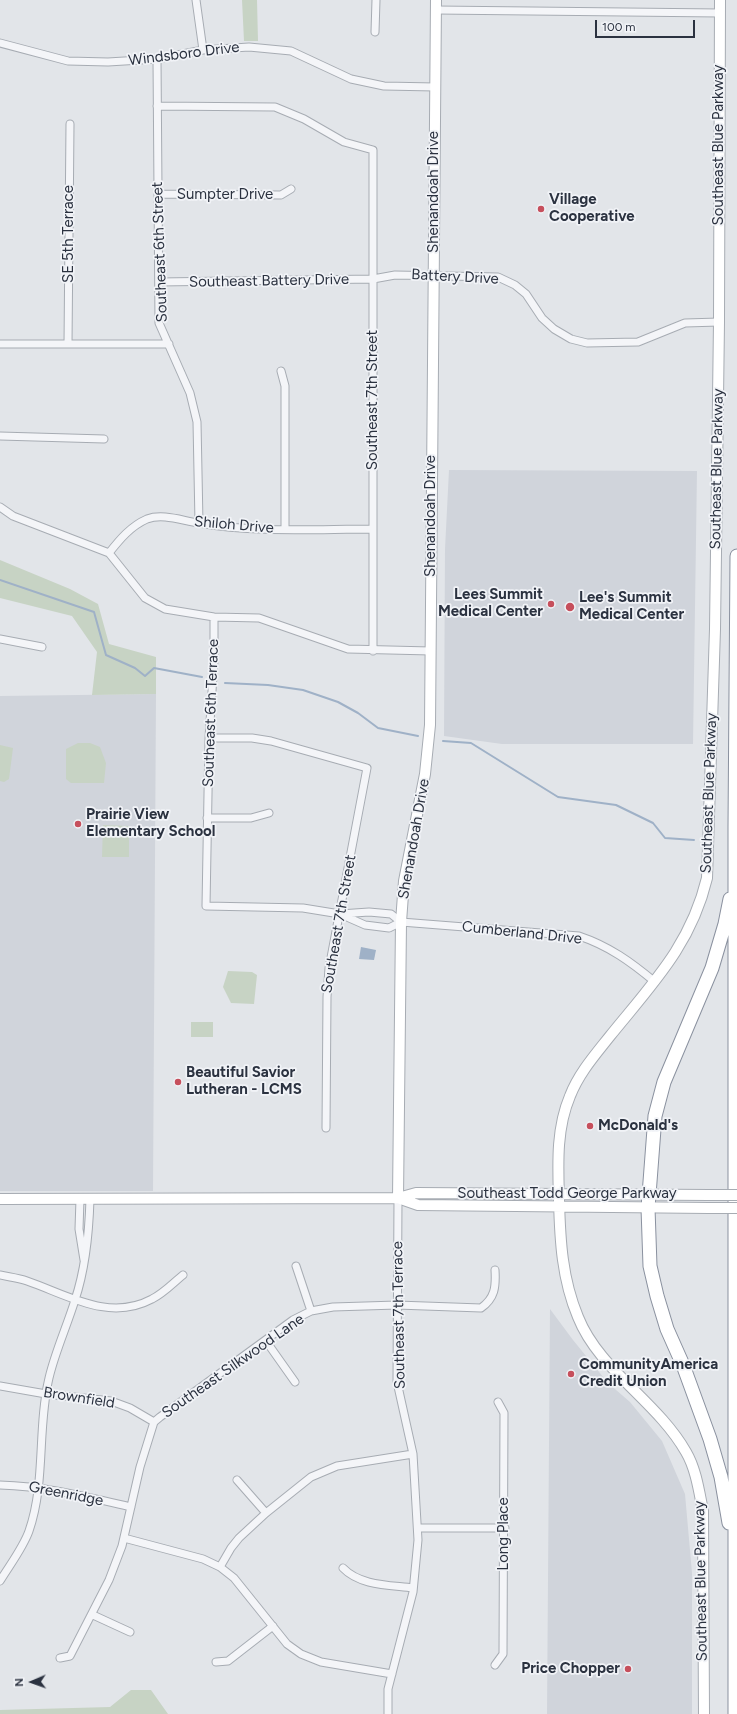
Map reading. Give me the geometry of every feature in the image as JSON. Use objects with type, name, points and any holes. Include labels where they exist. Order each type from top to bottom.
[{"type":"highway","points":[[736,1714],[735,826],[737,556]]},
{"type":"highway","points":[[735,826],[730,890],[725,924],[712,968],[664,1082],[655,1116],[648,1201],[650,1266],[657,1296],[667,1329],[700,1407],[721,1477],[729,1520],[731,1566],[736,1575]]},
{"type":"street","points":[[196,0],[203,50]]},
{"type":"street","points":[[375,32],[376,0]]},
{"type":"street","name":"Southeast Blue Parkway","points":[[704,1714],[703,1511],[694,1472],[687,1453],[673,1431],[660,1415],[595,1348],[575,1309],[564,1270],[559,1226],[559,1140],[563,1115],[570,1096],[582,1072],[655,982],[681,944],[702,901],[707,878],[715,629],[719,322],[720,0]]},
{"type":"street","points":[[436,5],[720,13]]},
{"type":"street","name":"Shenandoah Drive","points":[[398,1198],[401,922],[404,881],[425,774],[430,725],[434,87],[436,5]]},
{"type":"street","name":"Windsboro Drive","points":[[0,43],[68,61],[108,62],[157,59],[203,50],[249,47],[291,51],[351,79],[384,86],[434,87]]},
{"type":"street","name":"Southeast 6th Street","points":[[157,59],[159,323],[190,393],[197,422],[199,523]]},
{"type":"street","name":"Southeast 7th Street","points":[[157,106],[275,107],[304,119],[344,142],[373,150],[376,279],[373,651]]},
{"type":"street","name":"SE 5th Terrace","points":[[68,344],[70,124]]},
{"type":"street","name":"Sumpter Drive","points":[[158,194],[281,195],[291,189]]},
{"type":"street","name":"Battery Drive","points":[[376,279],[395,275],[498,277],[515,285],[526,294],[542,318],[554,329],[571,339],[587,343],[638,342],[685,322],[719,322]]},
{"type":"street","name":"Southeast Battery Drive","points":[[159,282],[376,279]]},
{"type":"street","points":[[0,344],[169,344]]},
{"type":"street","points":[[281,371],[285,386],[285,529]]},
{"type":"street","points":[[0,436],[104,439]]},
{"type":"street","points":[[0,507],[14,516],[109,553],[145,598],[165,609],[214,616],[259,618],[348,649],[431,652]]},
{"type":"street","name":"Shiloh Drive","points":[[109,553],[125,533],[148,518],[166,517],[218,526],[285,529],[373,529]]},
{"type":"street","name":"Southeast 6th Terrace","points":[[206,906],[209,738],[214,660],[214,616]]},
{"type":"street","points":[[0,639],[42,647]]},
{"type":"street","name":"Southeast 7th Street","points":[[209,738],[252,738],[271,741],[367,768],[329,968],[327,997],[326,1128]]},
{"type":"street","points":[[207,818],[251,818],[269,813]]},
{"type":"street","name":"Cumberland Drive","points":[[206,906],[303,908],[340,914],[369,912],[391,914],[401,922]]},
{"type":"street","name":"Cumberland Drive","points":[[340,914],[357,923],[389,928],[401,922],[579,936],[606,946],[618,953],[655,982]]},
{"type":"street","name":"Southeast Todd George Parkway","points":[[85,1199],[398,1198],[416,1193],[559,1193],[648,1201]]},
{"type":"street","name":"Southeast Todd George Parkway","points":[[398,1198],[418,1205],[559,1206],[648,1201],[709,1195],[737,1195]]},
{"type":"street","name":"Southeast 7th Terrace","points":[[388,1714],[388,1689],[413,1588],[418,1528],[413,1454],[397,1382],[398,1198]]},
{"type":"street","points":[[0,1199],[85,1199],[79,1229],[84,1266],[75,1301],[49,1377],[46,1394],[39,1488],[28,1532],[0,1581]]},
{"type":"street","points":[[648,1201],[710,1208],[737,1208]]},
{"type":"street","points":[[296,1266],[311,1311]]},
{"type":"street","name":"Southeast Silkwood Lane","points":[[60,1658],[70,1656],[93,1615],[109,1580],[124,1538],[140,1467],[154,1422],[175,1405],[266,1341],[293,1320],[311,1311],[332,1307],[397,1306],[481,1308],[491,1301],[496,1282],[495,1270]]},
{"type":"street","points":[[0,1275],[26,1281],[75,1301],[102,1308],[120,1309],[137,1306],[153,1299],[183,1275]]},
{"type":"street","points":[[266,1341],[295,1382]]},
{"type":"street","name":"Brownfield","points":[[0,1386],[46,1394],[111,1401],[130,1408],[154,1422]]},
{"type":"street","name":"Long Place","points":[[495,1665],[503,1654],[504,1413],[498,1402]]},
{"type":"street","points":[[220,1567],[231,1548],[266,1513],[311,1477],[331,1469],[413,1454]]},
{"type":"street","points":[[237,1480],[266,1513]]},
{"type":"street","name":"Greenridge","points":[[0,1485],[23,1485],[63,1491],[131,1507]]},
{"type":"street","points":[[418,1528],[504,1528]]},
{"type":"street","points":[[124,1538],[203,1559],[220,1567],[234,1578],[287,1644],[301,1654],[321,1662],[392,1674]]},
{"type":"street","points":[[343,1568],[356,1576],[371,1582],[413,1588]]},
{"type":"street","points":[[93,1615],[130,1632]]},
{"type":"street","points":[[216,1662],[228,1661],[273,1626]]},
{"type":"shaded area","name":"Lee's Summit Medical Center","points":[[449,470],[697,471],[693,744],[502,744],[444,736],[445,549]]},
{"type":"shaded area","name":"Prairie View Elementary School","points":[[156,694],[153,1191],[0,1191],[0,696]]},
{"type":"shaded area","points":[[550,1309],[608,1383],[630,1402],[662,1441],[685,1494],[692,1573],[692,1714],[547,1714]]},
{"type":"green space","points":[[242,0],[257,0],[258,41],[244,41]]},
{"type":"green space","points":[[0,560],[70,589],[98,604],[109,644],[156,657],[156,694],[92,695],[97,652],[72,616],[0,598]]},
{"type":"green space","points":[[78,743],[90,743],[100,747],[106,763],[104,783],[71,783],[66,779],[66,749]]},
{"type":"green space","points":[[0,745],[13,748],[9,779],[4,782],[0,781]]},
{"type":"green space","points":[[103,825],[129,826],[129,857],[102,857]]},
{"type":"green space","points":[[228,971],[252,972],[257,975],[254,1004],[231,1003],[223,987]]},
{"type":"green space","points":[[191,1022],[213,1022],[213,1037],[191,1037]]},
{"type":"green space","points":[[131,1690],[151,1690],[168,1714],[0,1714],[0,1710],[110,1707]]},
{"type":"water","points":[[361,947],[376,950],[374,960],[359,959]]},
{"type":"waterway","points":[[0,580],[94,612],[106,655],[135,668],[145,676],[154,668],[202,677]]},
{"type":"waterway","points":[[225,683],[268,685],[303,690],[338,702],[358,713],[378,728],[418,736]]},
{"type":"waterway","points":[[443,741],[471,743],[558,797],[616,805],[653,823],[665,838],[694,840]]},
{"type":"place","name":"Village Cooperative","points":[[541,209]]},
{"type":"place","name":"Lees Summit Medical Center","points":[[551,604]]},
{"type":"place","name":"Lee's Summit Medical Center","points":[[570,607]]},
{"type":"place","name":"Prairie View Elementary School","points":[[78,824]]},
{"type":"place","name":"Beautiful Savior Lutheran - LCMS","points":[[178,1082]]},
{"type":"place","name":"McDonald's","points":[[590,1126]]},
{"type":"place","name":"CommunityAmerica Credit Union","points":[[571,1374]]},
{"type":"place","name":"Price Chopper","points":[[628,1669]]}]
